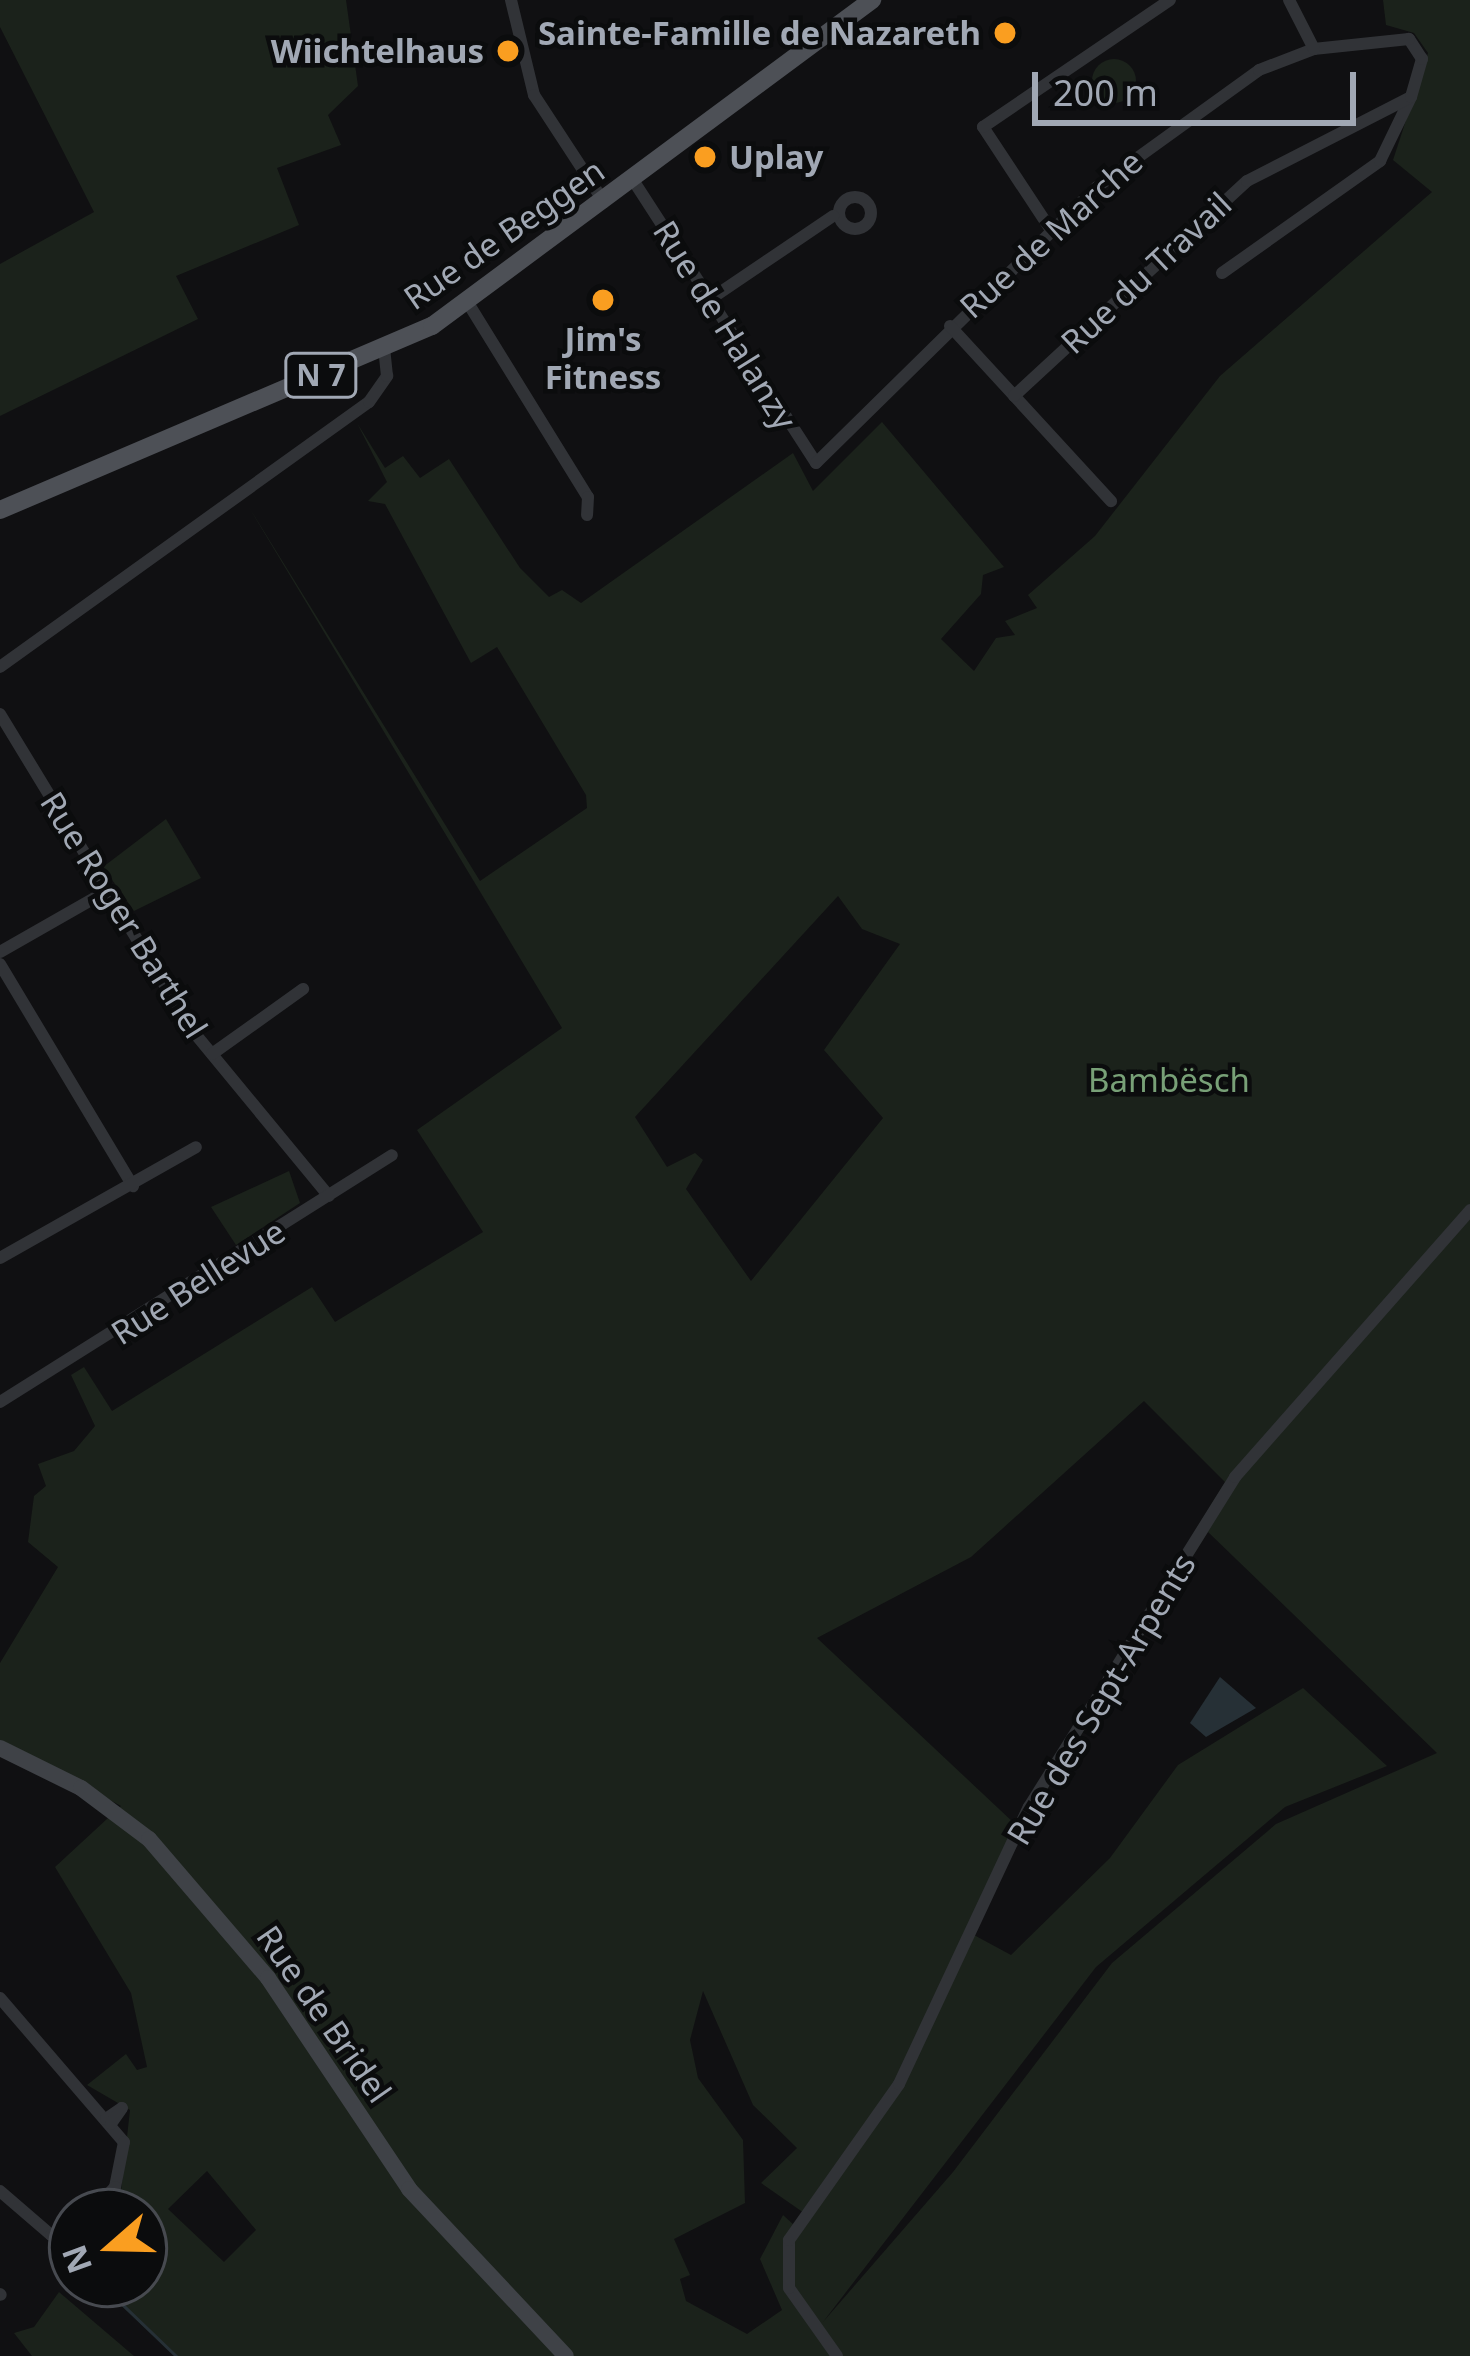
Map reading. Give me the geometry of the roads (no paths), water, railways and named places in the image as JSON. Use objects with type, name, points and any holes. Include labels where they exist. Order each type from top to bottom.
[{"type":"main road","name":"Rue de Beggen","points":[[0,510],[384,348],[468,303],[861,4]]},
{"type":"main road","name":"Rue de Bridel","points":[[0,1748],[81,1788],[148,1839],[268,1978],[409,2189],[566,2356]]},
{"type":"street","points":[[511,0],[534,95],[604,202]]},
{"type":"street","points":[[1049,227],[984,135],[988,120],[1170,0]]},
{"type":"street","points":[[1222,273],[1380,161],[1411,97],[1421,59],[1409,39],[1314,49],[1289,0]]},
{"type":"street","name":"Rue de Marche","points":[[821,461],[1049,227],[1209,102],[1314,49]]},
{"type":"street","name":"Rue du Travail","points":[[1014,396],[1247,181],[1411,97]]},
{"type":"street","name":"Rue de Halanzy","points":[[633,180],[810,462],[821,461]]},
{"type":"street","points":[[709,301],[833,216]]},
{"type":"street","points":[[468,303],[588,497],[587,515]]},
{"type":"street","points":[[950,326],[1112,501]]},
{"type":"street","points":[[0,667],[369,402],[387,376],[384,348]]},
{"type":"street","name":"Rue Roger Barthel","points":[[0,714],[106,891],[212,1054],[329,1196]]},
{"type":"street","points":[[0,952],[106,891]]},
{"type":"street","points":[[0,964],[133,1186]]},
{"type":"street","name":"Rue Roger Barthel","points":[[212,1054],[303,989]]},
{"type":"street","points":[[0,1258],[196,1148]]},
{"type":"street","name":"Rue Bellevue","points":[[0,1402],[392,1155]]},
{"type":"street","name":"Rue des Sept-Arpents","points":[[836,2356],[789,2288],[789,2240],[899,2084],[1029,1807],[1235,1477],[1470,1210]]},
{"type":"street","points":[[0,1998],[124,2142],[121,2172],[109,2188]]},
{"type":"street","points":[[0,2191],[48,2232]]},
{"type":"waterway","points":[[126,2308],[176,2356]]},
{"type":"place","name":"Sainte-Famille de Nazareth","points":[[1005,33]]},
{"type":"place","name":"Wiichtelhaus","points":[[508,51]]},
{"type":"place","name":"Uplay","points":[[705,157]]},
{"type":"place","name":"Jim's Fitness","points":[[603,300]]},
{"type":"park label","name":"Bambësch","points":[[1169,1080]]}]
